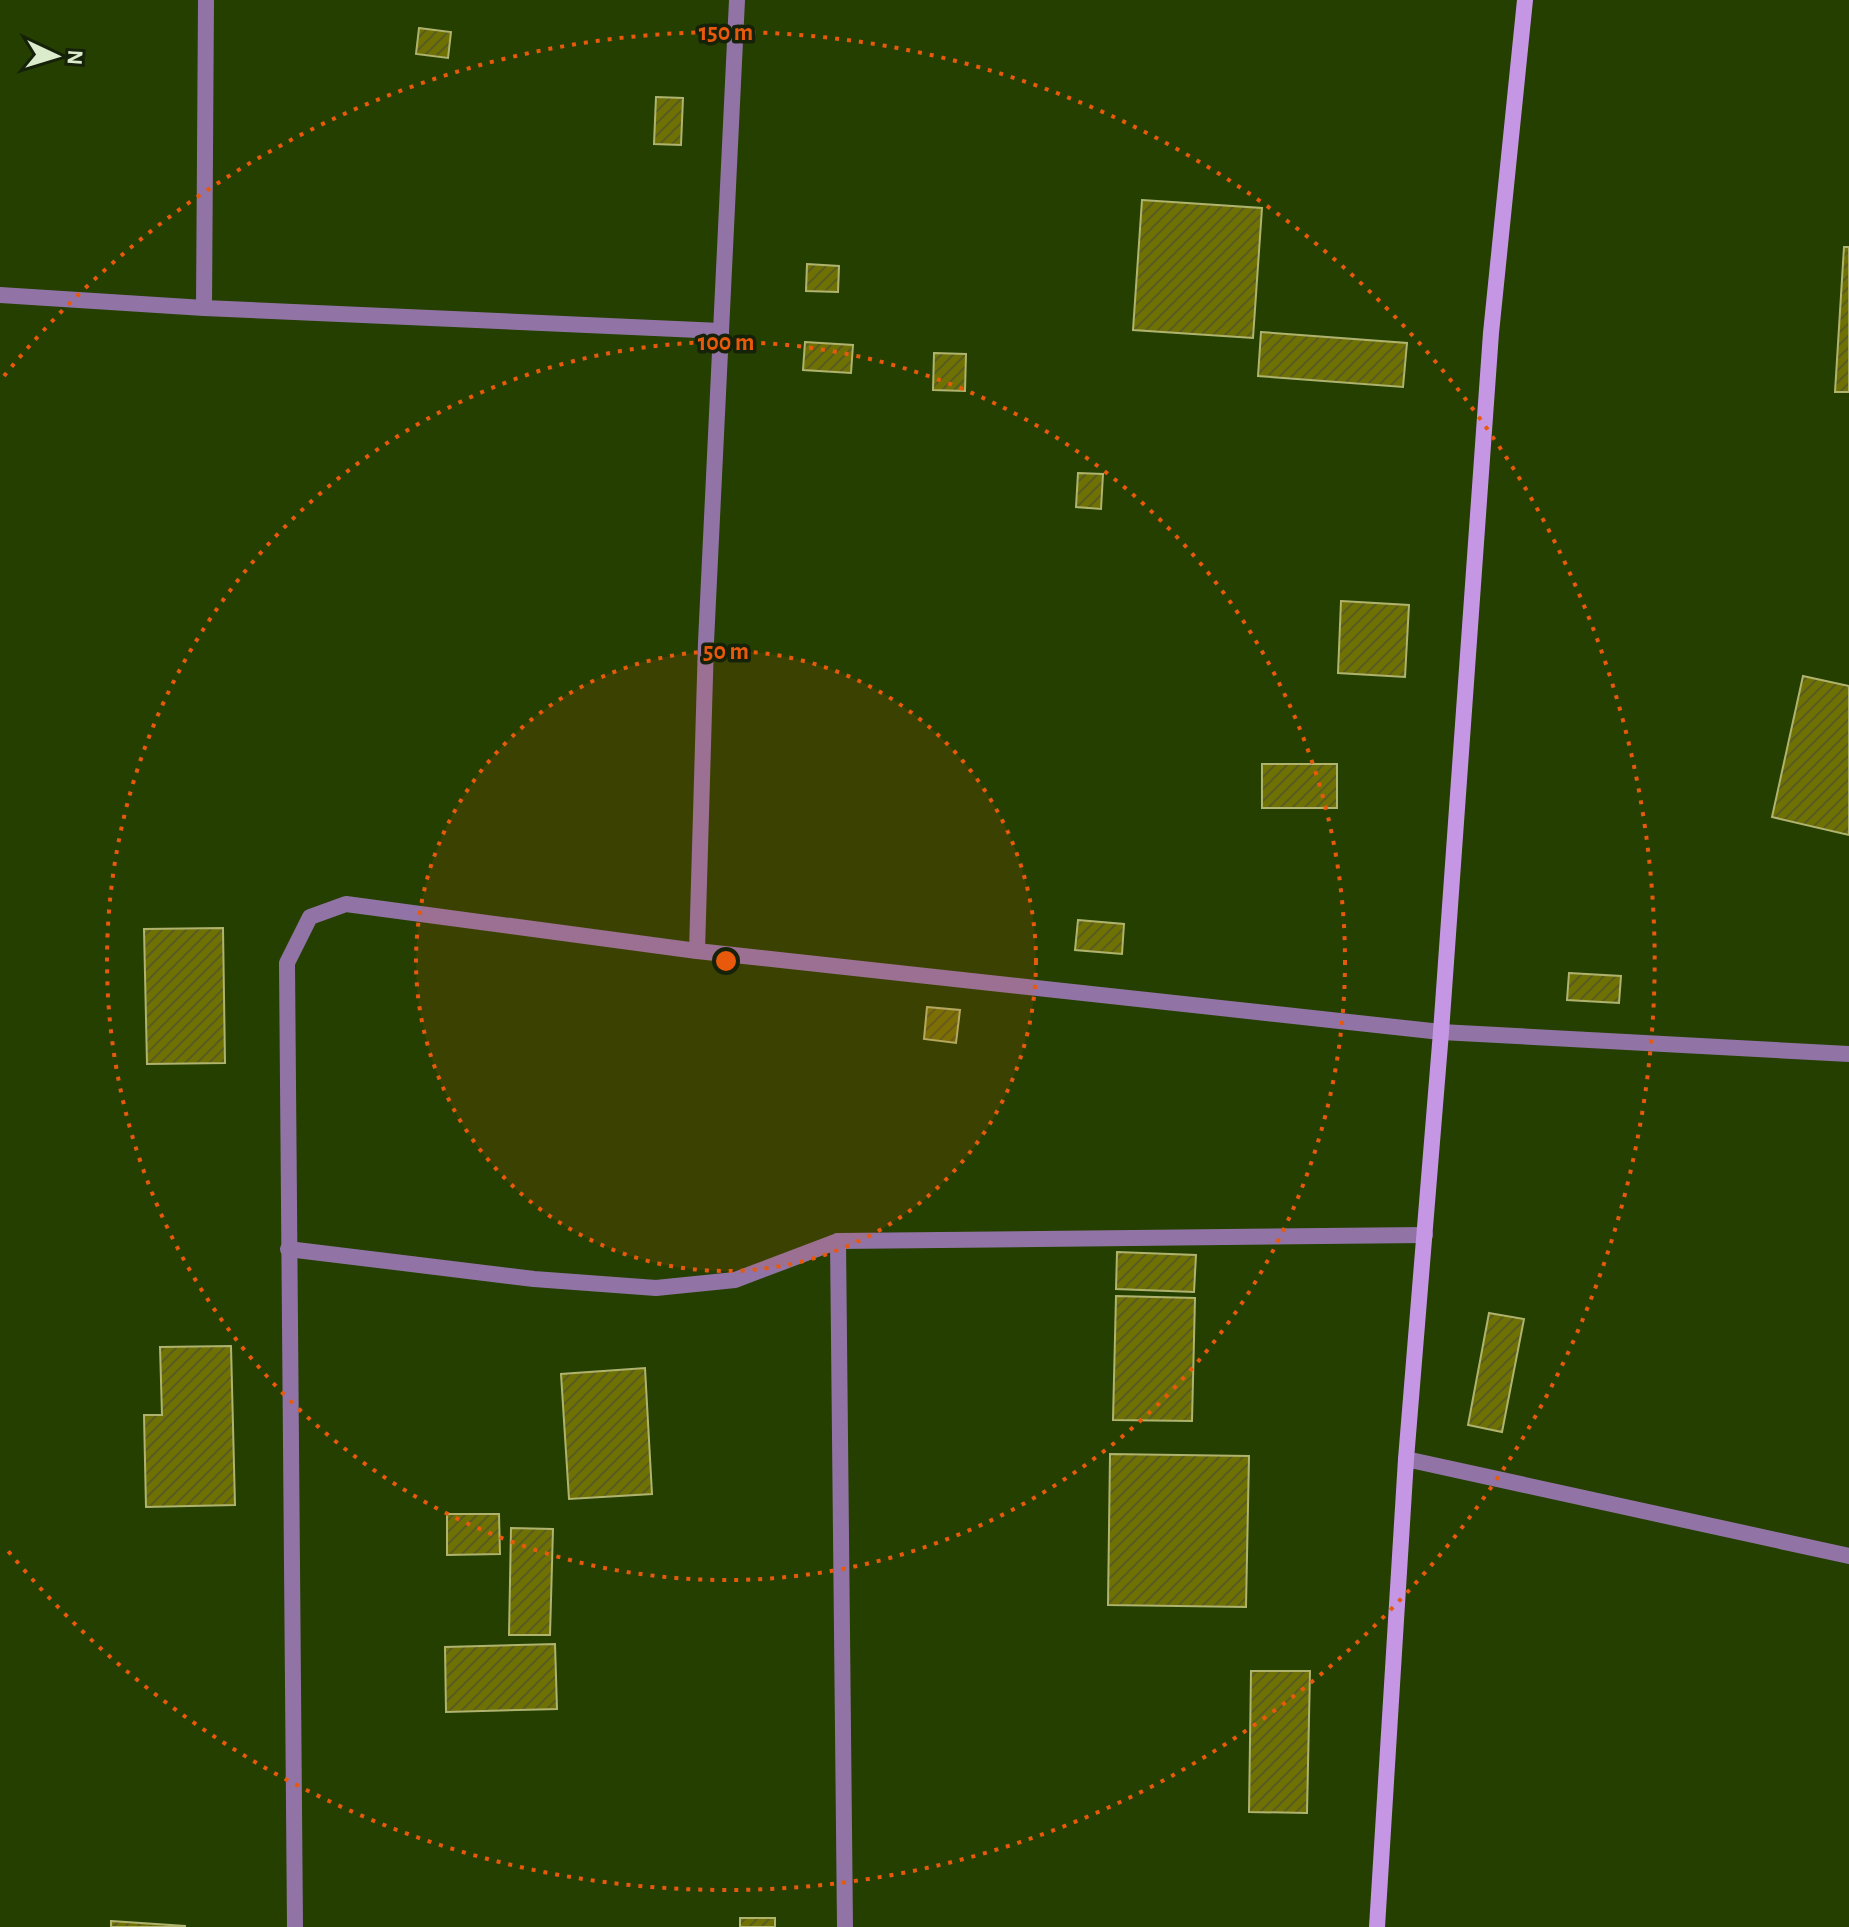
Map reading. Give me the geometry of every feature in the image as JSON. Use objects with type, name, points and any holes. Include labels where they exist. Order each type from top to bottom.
[{"type":"street","points":[[204,308],[206,0]]},
{"type":"street","points":[[697,951],[706,642],[737,0]]},
{"type":"street","points":[[1377,1927],[1406,1459],[1441,1032],[1491,333],[1525,0]]},
{"type":"street","points":[[0,295],[204,308],[721,331]]},
{"type":"street","points":[[295,1927],[287,963],[310,917],[346,904],[697,951],[1441,1032],[1849,1054]]},
{"type":"street","points":[[288,1249],[534,1279],[656,1288],[735,1280],[838,1241],[1425,1235]]},
{"type":"street","points":[[838,1241],[845,1927]]},
{"type":"street","points":[[1406,1459],[1849,1556]]},
{"type":"building","points":[[419,28],[451,32],[448,58],[416,54]]},
{"type":"building","points":[[656,97],[683,98],[681,145],[654,144]]},
{"type":"building","points":[[1142,200],[1262,208],[1253,338],[1133,330]]},
{"type":"building","points":[[1844,247],[1849,247],[1849,392],[1835,392]]},
{"type":"building","points":[[807,264],[839,266],[838,292],[806,291]]},
{"type":"building","points":[[1261,332],[1407,343],[1403,387],[1258,376]]},
{"type":"building","points":[[805,342],[853,345],[851,373],[803,370]]},
{"type":"building","points":[[934,353],[966,354],[965,391],[933,390]]},
{"type":"building","points":[[1078,473],[1103,474],[1101,509],[1076,507]]},
{"type":"building","points":[[1341,601],[1409,605],[1405,677],[1338,673]]},
{"type":"building","points":[[1803,676],[1849,686],[1849,835],[1772,817]]},
{"type":"building","points":[[1262,764],[1337,764],[1337,808],[1262,808]]},
{"type":"building","points":[[1078,920],[1124,924],[1122,954],[1075,950]]},
{"type":"building","points":[[223,928],[225,1063],[147,1064],[144,929]]},
{"type":"building","points":[[1569,973],[1621,976],[1619,1003],[1567,1000]]},
{"type":"building","points":[[927,1007],[960,1010],[956,1043],[924,1039]]},
{"type":"building","points":[[1117,1252],[1196,1255],[1194,1292],[1116,1289]]},
{"type":"building","points":[[1116,1296],[1195,1298],[1192,1421],[1113,1420]]},
{"type":"building","points":[[1489,1313],[1524,1319],[1502,1432],[1468,1425]]},
{"type":"building","points":[[231,1346],[235,1505],[146,1507],[144,1415],[162,1415],[160,1347]]},
{"type":"building","points":[[645,1368],[652,1494],[569,1499],[561,1374]]},
{"type":"building","points":[[1110,1454],[1249,1456],[1246,1607],[1108,1605]]},
{"type":"building","points":[[447,1514],[499,1514],[500,1554],[447,1555]]},
{"type":"building","points":[[511,1528],[553,1529],[550,1635],[509,1635]]},
{"type":"building","points":[[555,1644],[557,1709],[446,1712],[445,1647]]},
{"type":"building","points":[[1251,1671],[1310,1671],[1307,1813],[1249,1812]]},
{"type":"building","points":[[740,1918],[775,1918],[775,1927],[740,1927]]},
{"type":"building","points":[[111,1921],[185,1926],[185,1927],[111,1927]]}]
